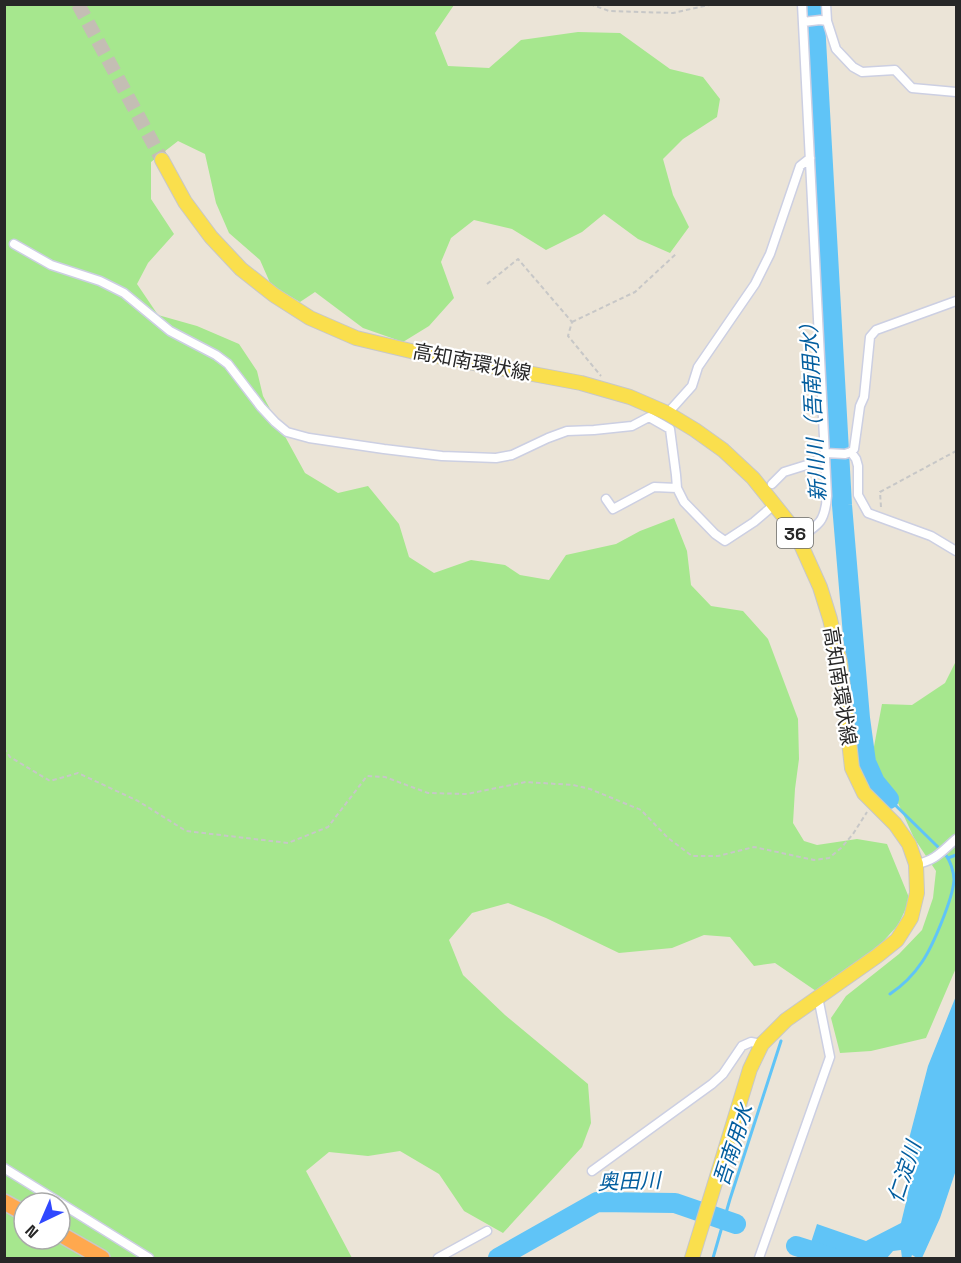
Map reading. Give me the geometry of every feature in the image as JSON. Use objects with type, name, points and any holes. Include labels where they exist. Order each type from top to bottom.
[{"type":"highway","points":[[72,1241],[102,1258]]},
{"type":"main road","name":"高知南環状線","points":[[162,160],[185,202],[211,237],[241,269],[274,295],[310,318],[356,338],[415,352],[581,383],[630,397],[664,418],[695,430],[723,450],[753,478],[775,504],[798,538],[820,587],[830,619],[840,662],[852,768],[864,793],[895,824],[909,844],[916,864],[917,893],[911,918],[897,940],[786,1020],[762,1044],[750,1069],[692,1258]]},
{"type":"street","points":[[798,538],[815,527],[825,514],[829,453],[810,158],[805,22],[802,4]]},
{"type":"street","points":[[826,4],[824,21],[836,49],[853,67],[862,72],[895,69],[912,88],[957,92]]},
{"type":"street","points":[[805,22],[824,21]]},
{"type":"street","points":[[664,418],[692,386],[698,367],[755,284],[770,254],[800,166],[810,158]]},
{"type":"street","points":[[14,244],[51,265],[100,281],[124,293],[170,331],[216,355],[228,364],[261,407],[287,432],[309,438],[384,450],[442,456],[496,458],[512,455],[567,431],[632,426],[649,417],[664,418]]},
{"type":"street","points":[[772,484],[784,472],[813,463],[829,453],[848,453],[854,450],[860,406],[864,397],[870,337],[876,330],[957,301]]},
{"type":"street","points":[[664,418],[670,429],[677,488],[684,502],[724,541],[754,522],[775,504]]},
{"type":"street","points":[[848,453],[856,459],[858,495],[868,513],[931,536],[957,551]]},
{"type":"street","points":[[606,499],[613,509],[654,488],[677,488]]},
{"type":"street","points":[[916,864],[927,862],[938,856],[957,839]]},
{"type":"street","points":[[759,1258],[830,1057],[818,997]]},
{"type":"street","points":[[592,1171],[712,1084],[723,1074],[742,1046],[751,1042],[762,1044]]},
{"type":"street","points":[[4,1168],[149,1258]]},
{"type":"street","points":[[438,1258],[487,1231]]},
{"type":"path","points":[[590,4],[609,11],[673,13],[713,4]]},
{"type":"path","points":[[729,4],[745,6],[749,4]]},
{"type":"path","points":[[601,376],[568,336],[572,322],[635,292],[677,253]]},
{"type":"path","points":[[488,284],[518,259],[572,322]]},
{"type":"path","points":[[882,518],[880,492],[957,451]]},
{"type":"path","points":[[4,748],[10,757],[50,781],[78,773],[138,801],[186,831],[288,843],[328,827],[367,776],[385,777],[428,793],[467,794],[526,782],[573,785],[590,789],[641,810],[668,838],[693,856],[709,857],[754,847],[814,860],[829,858],[853,834],[873,802]]},
{"type":"green space","points":[[5,5],[454,5],[435,33],[448,66],[489,68],[521,40],[578,32],[620,33],[670,69],[703,77],[720,99],[717,117],[683,139],[663,159],[673,195],[689,227],[670,253],[638,239],[604,214],[582,232],[546,250],[512,229],[474,220],[451,238],[441,262],[454,298],[429,326],[403,342],[363,328],[315,292],[300,302],[271,285],[260,260],[229,233],[216,203],[205,154],[178,141],[151,162],[151,199],[174,234],[148,263],[137,284],[158,315],[197,326],[239,344],[257,371],[263,396],[305,473],[338,493],[368,486],[399,524],[409,557],[434,573],[471,560],[505,565],[520,575],[549,580],[566,555],[616,544],[640,531],[674,518],[687,551],[691,585],[711,606],[743,611],[768,639],[798,719],[799,759],[793,823],[804,841],[817,845],[857,839],[887,844],[910,900],[898,925],[870,956],[832,978],[816,991],[775,963],[754,966],[730,937],[704,935],[672,948],[619,953],[546,918],[508,903],[472,913],[449,940],[463,975],[505,1015],[588,1084],[591,1123],[582,1147],[503,1233],[464,1211],[439,1174],[400,1151],[368,1156],[329,1152],[306,1171],[352,1258],[5,1258]]},
{"type":"green space","points":[[956,661],[956,968],[926,1038],[871,1051],[840,1053],[831,1018],[846,996],[899,954],[922,930],[933,898],[936,871],[914,838],[898,803],[882,782],[873,752],[882,704],[912,705],[945,683]]},
{"type":"water","name":"仁淀川","points":[[956,996],[956,1170],[940,1218],[922,1258],[912,1255],[911,1258],[902,1258],[901,1250],[893,1251],[887,1258],[806,1258],[817,1224],[866,1241],[901,1223],[908,1194],[904,1158],[928,1066]]},
{"type":"waterway","name":"新川川（吾南用水）","points":[[814,4],[842,505],[860,718],[866,762],[875,782],[889,799]]},
{"type":"waterway","points":[[889,799],[938,847]]},
{"type":"waterway","points":[[890,994],[903,984],[919,966],[942,922],[954,880],[949,859],[945,854]]},
{"type":"waterway","points":[[948,858],[956,855]]},
{"type":"waterway","name":"吾南用水","points":[[713,1258],[781,1041]]},
{"type":"waterway","name":"奥田川","points":[[498,1258],[597,1202],[675,1203],[736,1224]]},
{"type":"waterway","name":"奥田川","points":[[796,1246],[834,1258]]},
{"type":"tunnel","points":[[78,4],[162,160]]}]
